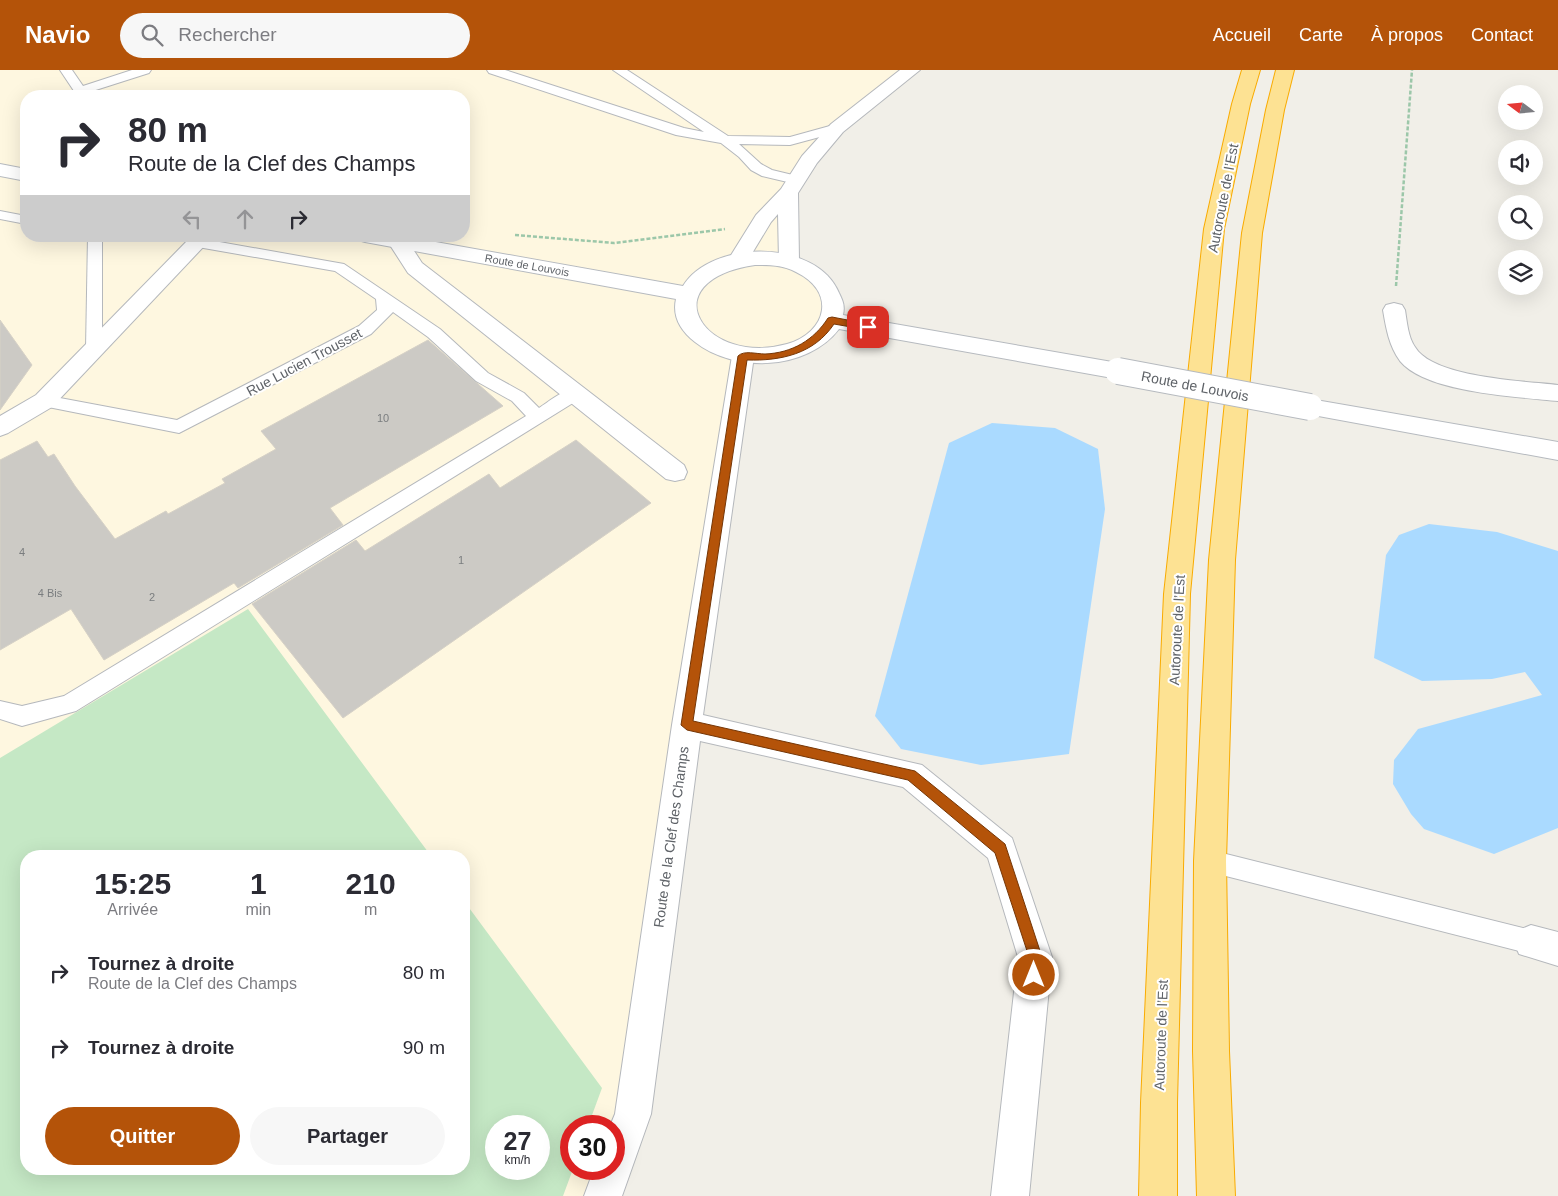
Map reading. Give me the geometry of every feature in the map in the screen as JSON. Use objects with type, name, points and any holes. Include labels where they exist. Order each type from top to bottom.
[{"type":"highway","name":"Autoroute de l’Est","points":[[1158,1196],[1158,1103],[1177,594],[1214,229],[1241,104],[1251,70]]},
{"type":"highway","points":[[1216,1196],[1211,1051],[1210,861],[1222,560],[1249,261],[1257,204],[1285,70]]},
{"type":"street","points":[[738,260],[763,219],[792,187],[809,160],[837,128],[911,70]]},
{"type":"street","points":[[0,170],[20,174]]},
{"type":"street","points":[[789,262],[792,187]]},
{"type":"street","points":[[0,428],[44,401],[193,242]]},
{"type":"street","points":[[398,242],[415,268],[675,472]]},
{"type":"street","name":"Route de Louvois","points":[[398,242],[688,294]]},
{"type":"street","points":[[772,258],[789,262],[802,266],[821,279],[830,292],[834,306],[832,320],[822,334],[807,346],[788,354],[765,357],[743,356],[721,350],[702,340],[690,326],[686,310],[688,294],[699,279],[716,267],[738,260],[772,258]]},
{"type":"street","points":[[1394,310],[1399,339],[1412,360],[1449,378],[1558,394]]},
{"type":"street","name":"Route de Louvois","points":[[832,320],[1558,450]]},
{"type":"street","name":"Route de la Clef des Champs","points":[[625,1138],[634,1114],[687,725],[743,356]]},
{"type":"street","points":[[687,725],[911,775],[1001,849],[1036,957],[1010,1196]]},
{"type":"street","name":"Route de la Clef des Champs","points":[[603,1196],[609,1180]]},
{"type":"lane","points":[[66,70],[79,90]]},
{"type":"lane","points":[[83,90],[146,70]]},
{"type":"lane","points":[[493,70],[681,132],[725,140],[790,141],[837,128]]},
{"type":"lane","points":[[618,70],[725,140],[744,154],[756,167],[792,187]]},
{"type":"lane","points":[[0,215],[20,219]]},
{"type":"lane","points":[[94,349],[95,242]]},
{"type":"lane","points":[[205,242],[338,268],[434,333],[482,377],[518,397],[537,417]]},
{"type":"lane","name":"Rue Lucien Trousset","points":[[44,401],[179,427],[365,330],[384,312],[383,298]]},
{"type":"lane","points":[[0,710],[22,716],[69,704],[575,394]]},
{"type":"lane","points":[[1210,861],[1544,945]]},
{"type":"path","points":[[1394,310],[1412,70]]},
{"type":"path","points":[[508,234],[614,243],[728,229],[753,235]]},
{"type":"shaded area","points":[[0,70],[911,70],[878,95],[796,180],[790,240],[802,266],[834,306],[807,346],[743,356],[633,1114],[625,1137],[625,1115],[560,1115],[560,1180],[609,1180],[603,1196],[0,1196]]},
{"type":"green space","points":[[248,609],[427,850],[20,850],[20,1175],[470,1175],[470,909],[602,1088],[592,1115],[560,1115],[560,1180],[569,1180],[563,1196],[0,1196],[0,758]]},
{"type":"water","points":[[992,423],[1055,428],[1098,449],[1105,509],[1069,754],[981,765],[901,749],[875,716],[949,443]]},
{"type":"water","points":[[1429,524],[1497,532],[1558,551],[1558,828],[1494,854],[1424,829],[1411,814],[1393,784],[1394,760],[1418,729],[1542,695],[1525,672],[1492,679],[1422,681],[1374,658],[1386,555],[1399,535]]},
{"type":"building","points":[[0,320],[32,365],[0,410]]},
{"type":"building","points":[[428,340],[503,406],[330,508],[343,525],[238,588],[234,583],[104,660],[71,609],[0,650],[0,460],[37,441],[48,457],[54,454],[75,486],[115,539],[166,511],[168,514],[225,483],[222,479],[276,449],[261,431]]},
{"type":"building","points":[[576,440],[651,503],[343,718],[252,604],[356,540],[365,551],[489,474],[500,488]]},
{"type":"route","points":[[868,327],[832,320],[822,334],[807,346],[788,354],[765,357],[743,356],[687,725],[911,775],[1001,849],[1036,957],[1034,975]]}]
